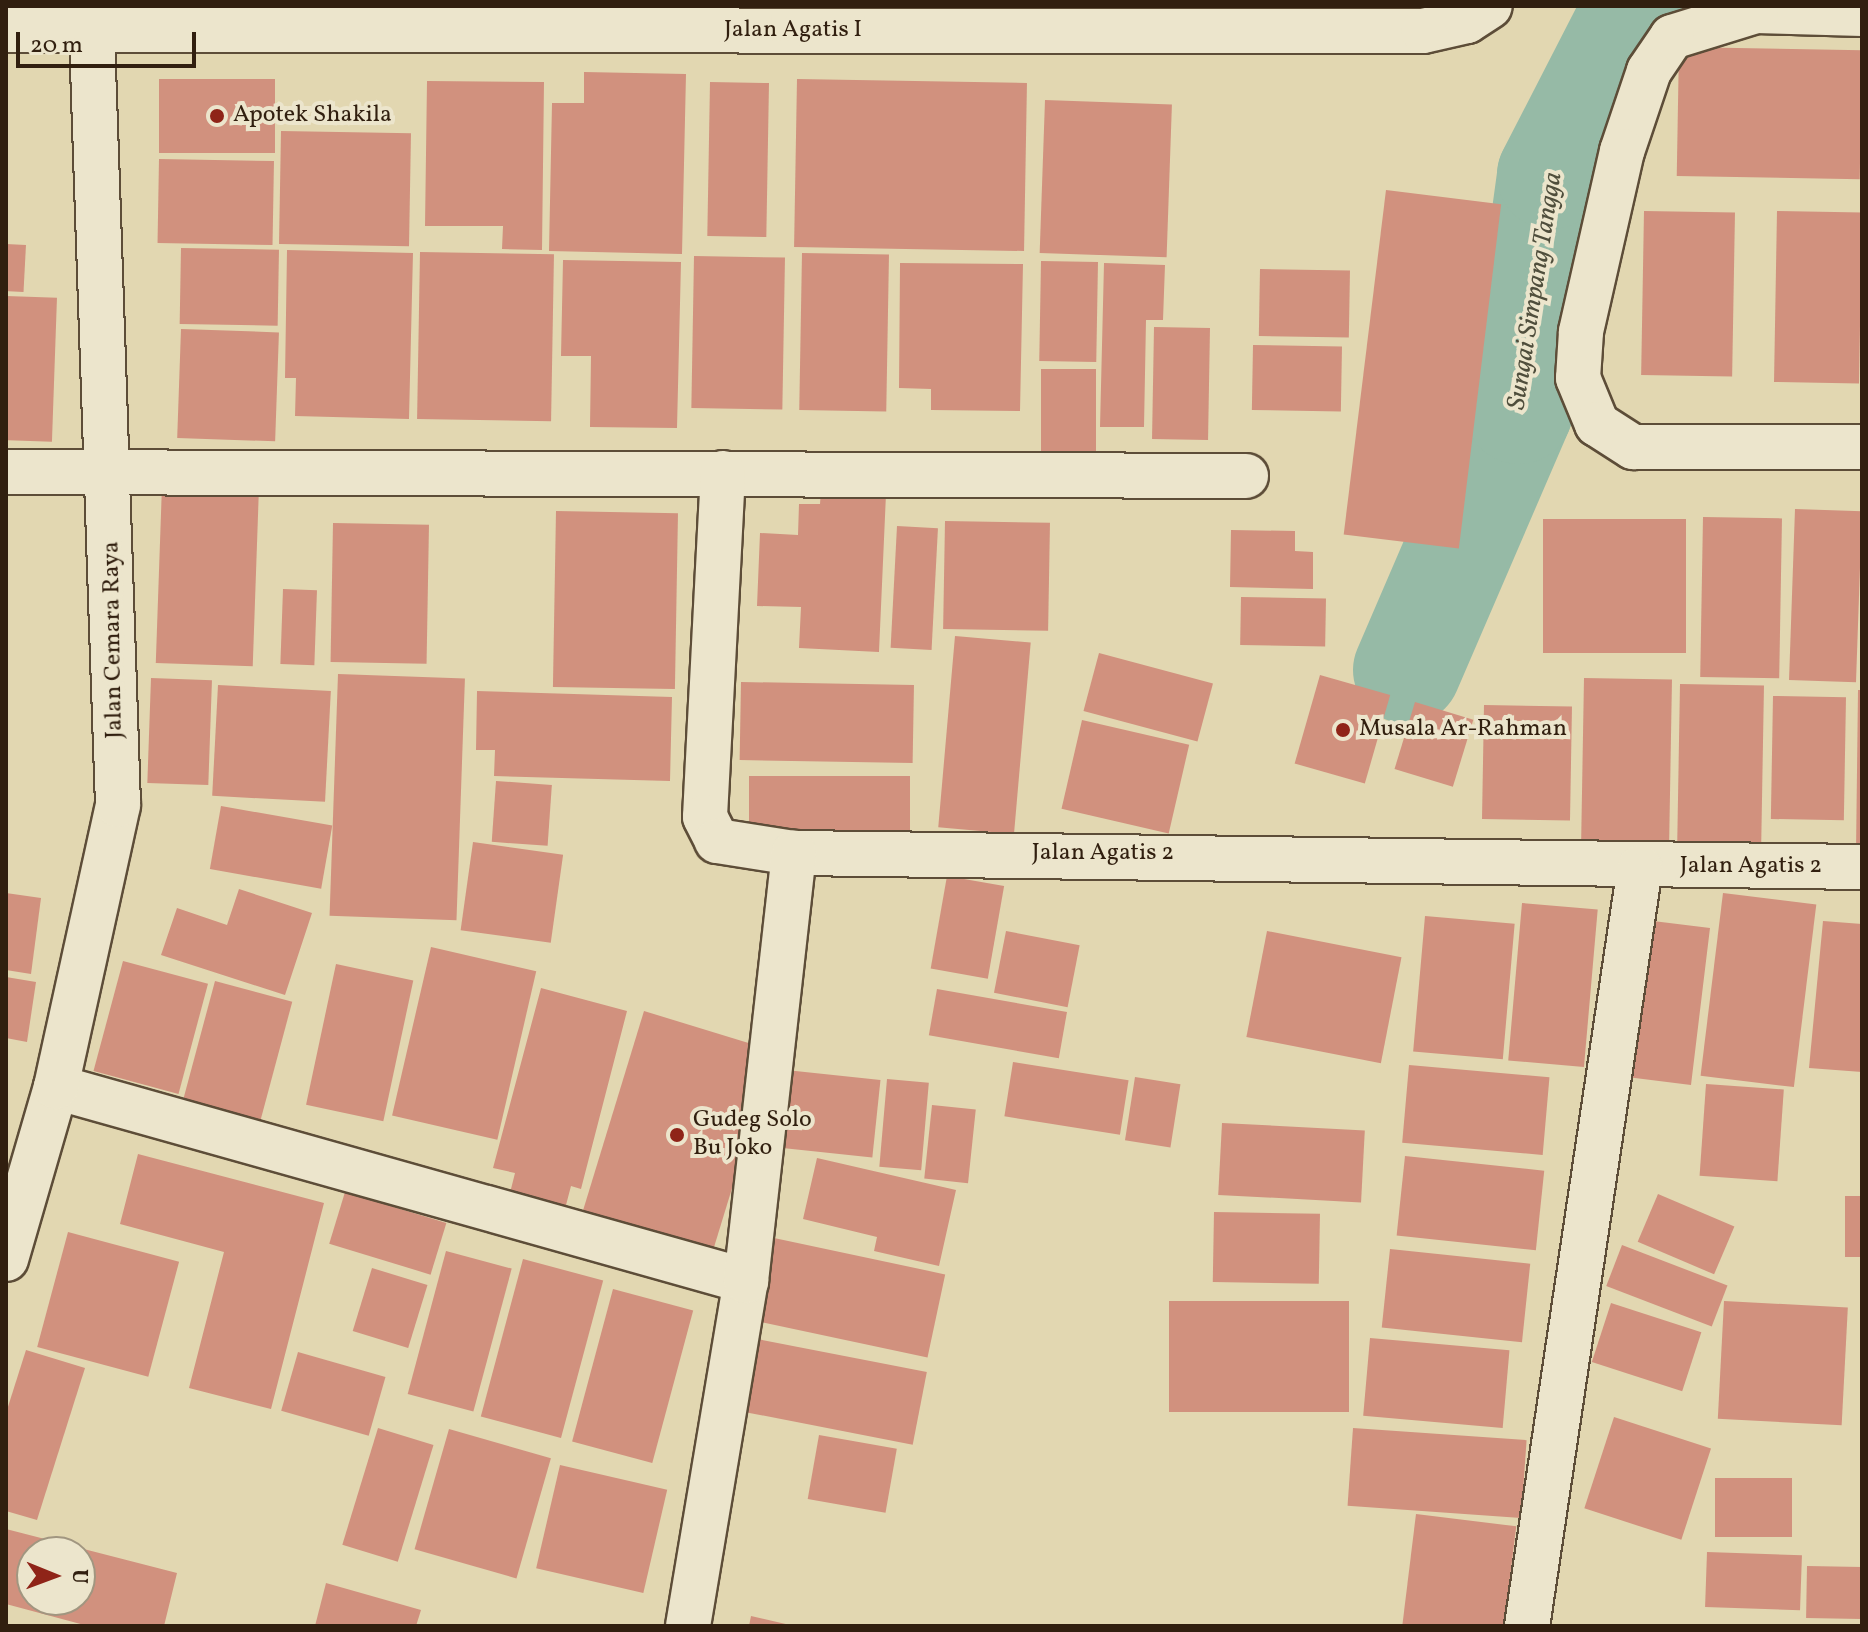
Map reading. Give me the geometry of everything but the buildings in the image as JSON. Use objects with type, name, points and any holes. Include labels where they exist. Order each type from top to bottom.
[{"type":"street","name":"Jalan Agatis I","points":[[6,30],[91,18],[1423,31],[1467,21],[1490,6]]},
{"type":"street","points":[[1862,14],[1756,11],[1698,23],[1672,37],[1649,71],[1619,166],[1581,332],[1578,378],[1597,424],[1633,447],[1862,447]]},
{"type":"street","name":"Jalan Cemara Raya","points":[[6,1259],[56,1087],[118,805],[110,474],[91,18]]},
{"type":"street","points":[[6,472],[1246,476]]},
{"type":"street","name":"Jalan Agatis 2","points":[[723,473],[706,825],[717,841],[794,853],[1384,855],[1640,867],[1862,867]]},
{"type":"street","points":[[688,1626],[746,1281],[794,853]]},
{"type":"street","points":[[1527,1626],[1640,867]]},
{"type":"street","points":[[56,1087],[746,1281]]},
{"type":"waterway","name":"Sungai Simpang Tangga","points":[[1407,670],[1519,410],[1551,175],[1638,6]]},
{"type":"place","name":"Apotek Shakila","points":[[217,116]]},
{"type":"place","name":"Musala Ar-Rahman","points":[[1343,730]]},
{"type":"place","name":"Gudeg Solo Bu Joko","points":[[677,1135]]}]
